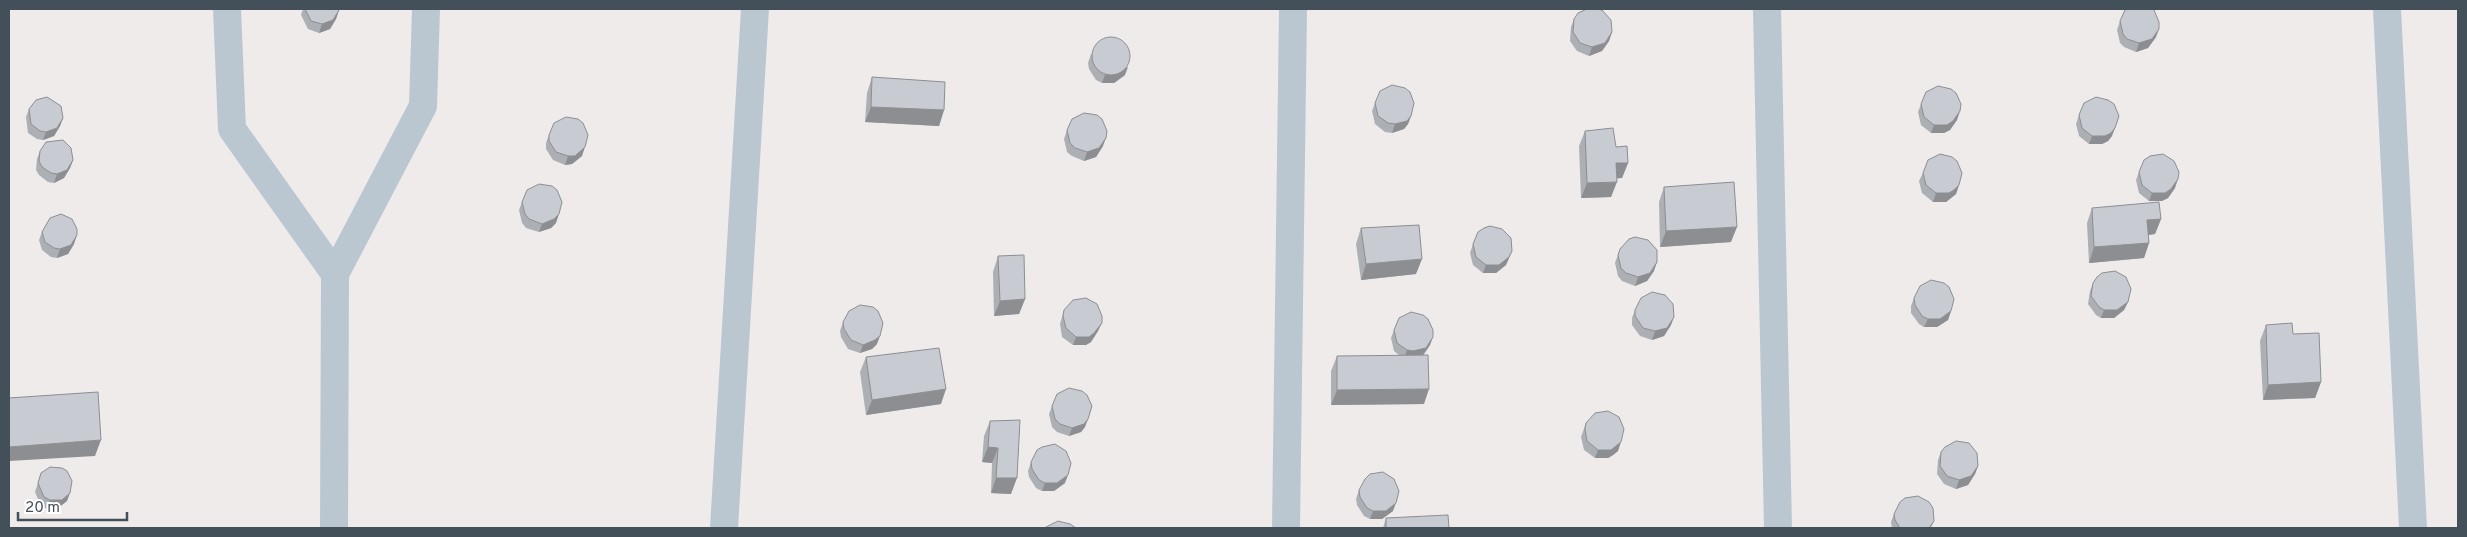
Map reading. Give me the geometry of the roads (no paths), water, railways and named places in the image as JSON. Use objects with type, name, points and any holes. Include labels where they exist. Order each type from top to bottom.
[{"type":"street","points":[[227,9],[232,129],[335,274]]},
{"type":"street","points":[[334,528],[335,274],[423,106],[426,9]]},
{"type":"street","points":[[724,528],[755,9]]},
{"type":"street","points":[[1286,528],[1293,9]]},
{"type":"street","points":[[1767,9],[1778,528]]},
{"type":"street","points":[[2387,9],[2413,528]]}]
